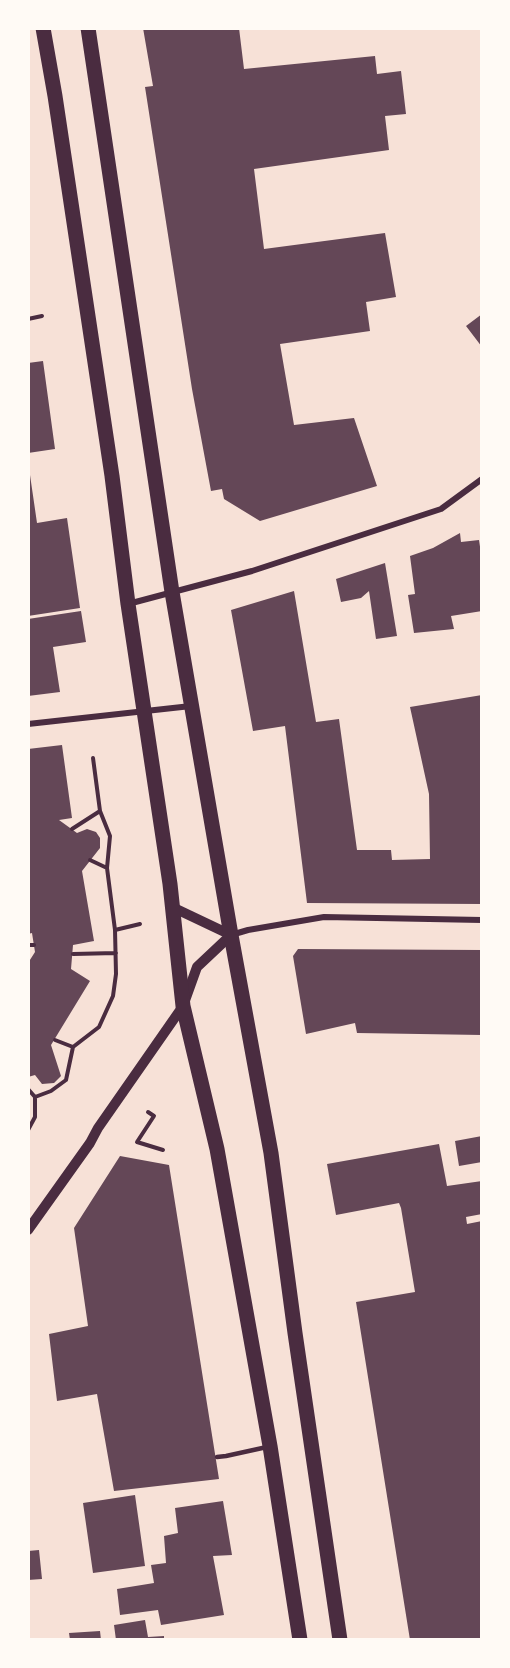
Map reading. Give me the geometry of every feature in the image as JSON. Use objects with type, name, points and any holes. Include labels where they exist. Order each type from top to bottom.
[{"type":"main road","points":[[43,28],[112,476],[128,604],[170,884],[183,1006],[217,1149],[270,1446],[300,1640]]},
{"type":"main road","points":[[88,28],[172,592],[231,935],[272,1154],[340,1640]]},
{"type":"street","points":[[128,604],[252,571],[441,509],[482,479]]},
{"type":"street","points":[[28,724],[191,706]]},
{"type":"street","points":[[172,907],[231,935]]},
{"type":"street","points":[[28,1230],[183,1006],[197,967],[231,935],[324,917],[482,920]]},
{"type":"lane","points":[[217,1456],[270,1446]]},
{"type":"path","points":[[28,319],[42,316]]},
{"type":"path","points":[[35,1097],[51,1091],[66,1080],[73,1047],[99,1027],[113,996],[116,953],[107,868],[110,836],[100,811],[93,758]]},
{"type":"path","points":[[72,829],[100,811]]},
{"type":"path","points":[[90,860],[107,868]]},
{"type":"path","points":[[115,930],[141,924]]},
{"type":"path","points":[[28,945],[34,945]]},
{"type":"path","points":[[73,954],[116,953]]},
{"type":"path","points":[[55,1040],[73,1047]]},
{"type":"path","points":[[28,1089],[35,1097],[35,1117],[28,1130]]},
{"type":"path","points":[[143,1108],[154,1116],[137,1142],[163,1150]]},
{"type":"building","points":[[143,28],[239,28],[244,69],[375,56],[377,74],[401,71],[406,114],[385,116],[389,150],[254,169],[264,249],[385,233],[396,297],[366,302],[370,331],[280,344],[294,425],[354,418],[377,486],[260,521],[224,499],[222,489],[211,491],[192,389],[145,87],[153,86]]},
{"type":"building","points":[[482,314],[482,347],[466,326]]},
{"type":"building","points":[[43,361],[55,449],[28,453],[28,363]]},
{"type":"building","points":[[28,475],[30,475],[37,523],[67,518],[80,608],[28,616]]},
{"type":"building","points":[[460,533],[461,542],[479,540],[482,560],[482,611],[451,616],[454,629],[414,633],[408,595],[415,594],[410,556],[433,548]]},
{"type":"building","points":[[385,563],[397,636],[376,639],[369,591],[361,598],[341,602],[336,579]]},
{"type":"building","points":[[294,591],[316,722],[339,719],[357,850],[391,850],[392,860],[430,859],[429,794],[410,707],[482,695],[482,904],[307,903],[285,726],[253,731],[231,610]]},
{"type":"building","points":[[81,611],[86,642],[53,647],[60,692],[28,696],[28,619]]},
{"type":"building","points":[[62,745],[72,818],[59,820],[77,833],[87,829],[96,832],[100,838],[100,848],[82,871],[94,941],[73,945],[71,969],[90,981],[51,1045],[61,1076],[54,1083],[42,1084],[35,1075],[28,1077],[28,963],[35,952],[32,933],[28,934],[28,749]]},
{"type":"building","points":[[298,949],[482,950],[482,1035],[357,1033],[355,1023],[306,1034],[293,956]]},
{"type":"building","points":[[482,1136],[482,1162],[459,1166],[455,1141]]},
{"type":"building","points":[[439,1144],[447,1186],[482,1181],[482,1214],[466,1217],[467,1224],[482,1221],[482,1640],[410,1640],[356,1302],[415,1292],[401,1208],[399,1203],[336,1215],[327,1164]]},
{"type":"building","points":[[120,1156],[169,1165],[219,1479],[114,1491],[97,1394],[57,1401],[49,1334],[88,1326],[74,1228]]},
{"type":"building","points":[[135,1495],[145,1566],[93,1573],[83,1503]]},
{"type":"building","points":[[223,1501],[232,1555],[213,1556],[224,1615],[161,1625],[158,1610],[120,1615],[117,1589],[154,1583],[151,1565],[166,1563],[164,1536],[178,1533],[175,1508]]},
{"type":"building","points":[[39,1550],[42,1579],[28,1580],[28,1551]]},
{"type":"building","points":[[145,1620],[148,1637],[164,1636],[164,1640],[116,1640],[114,1625]]},
{"type":"building","points":[[100,1631],[101,1640],[70,1640],[69,1633]]}]
